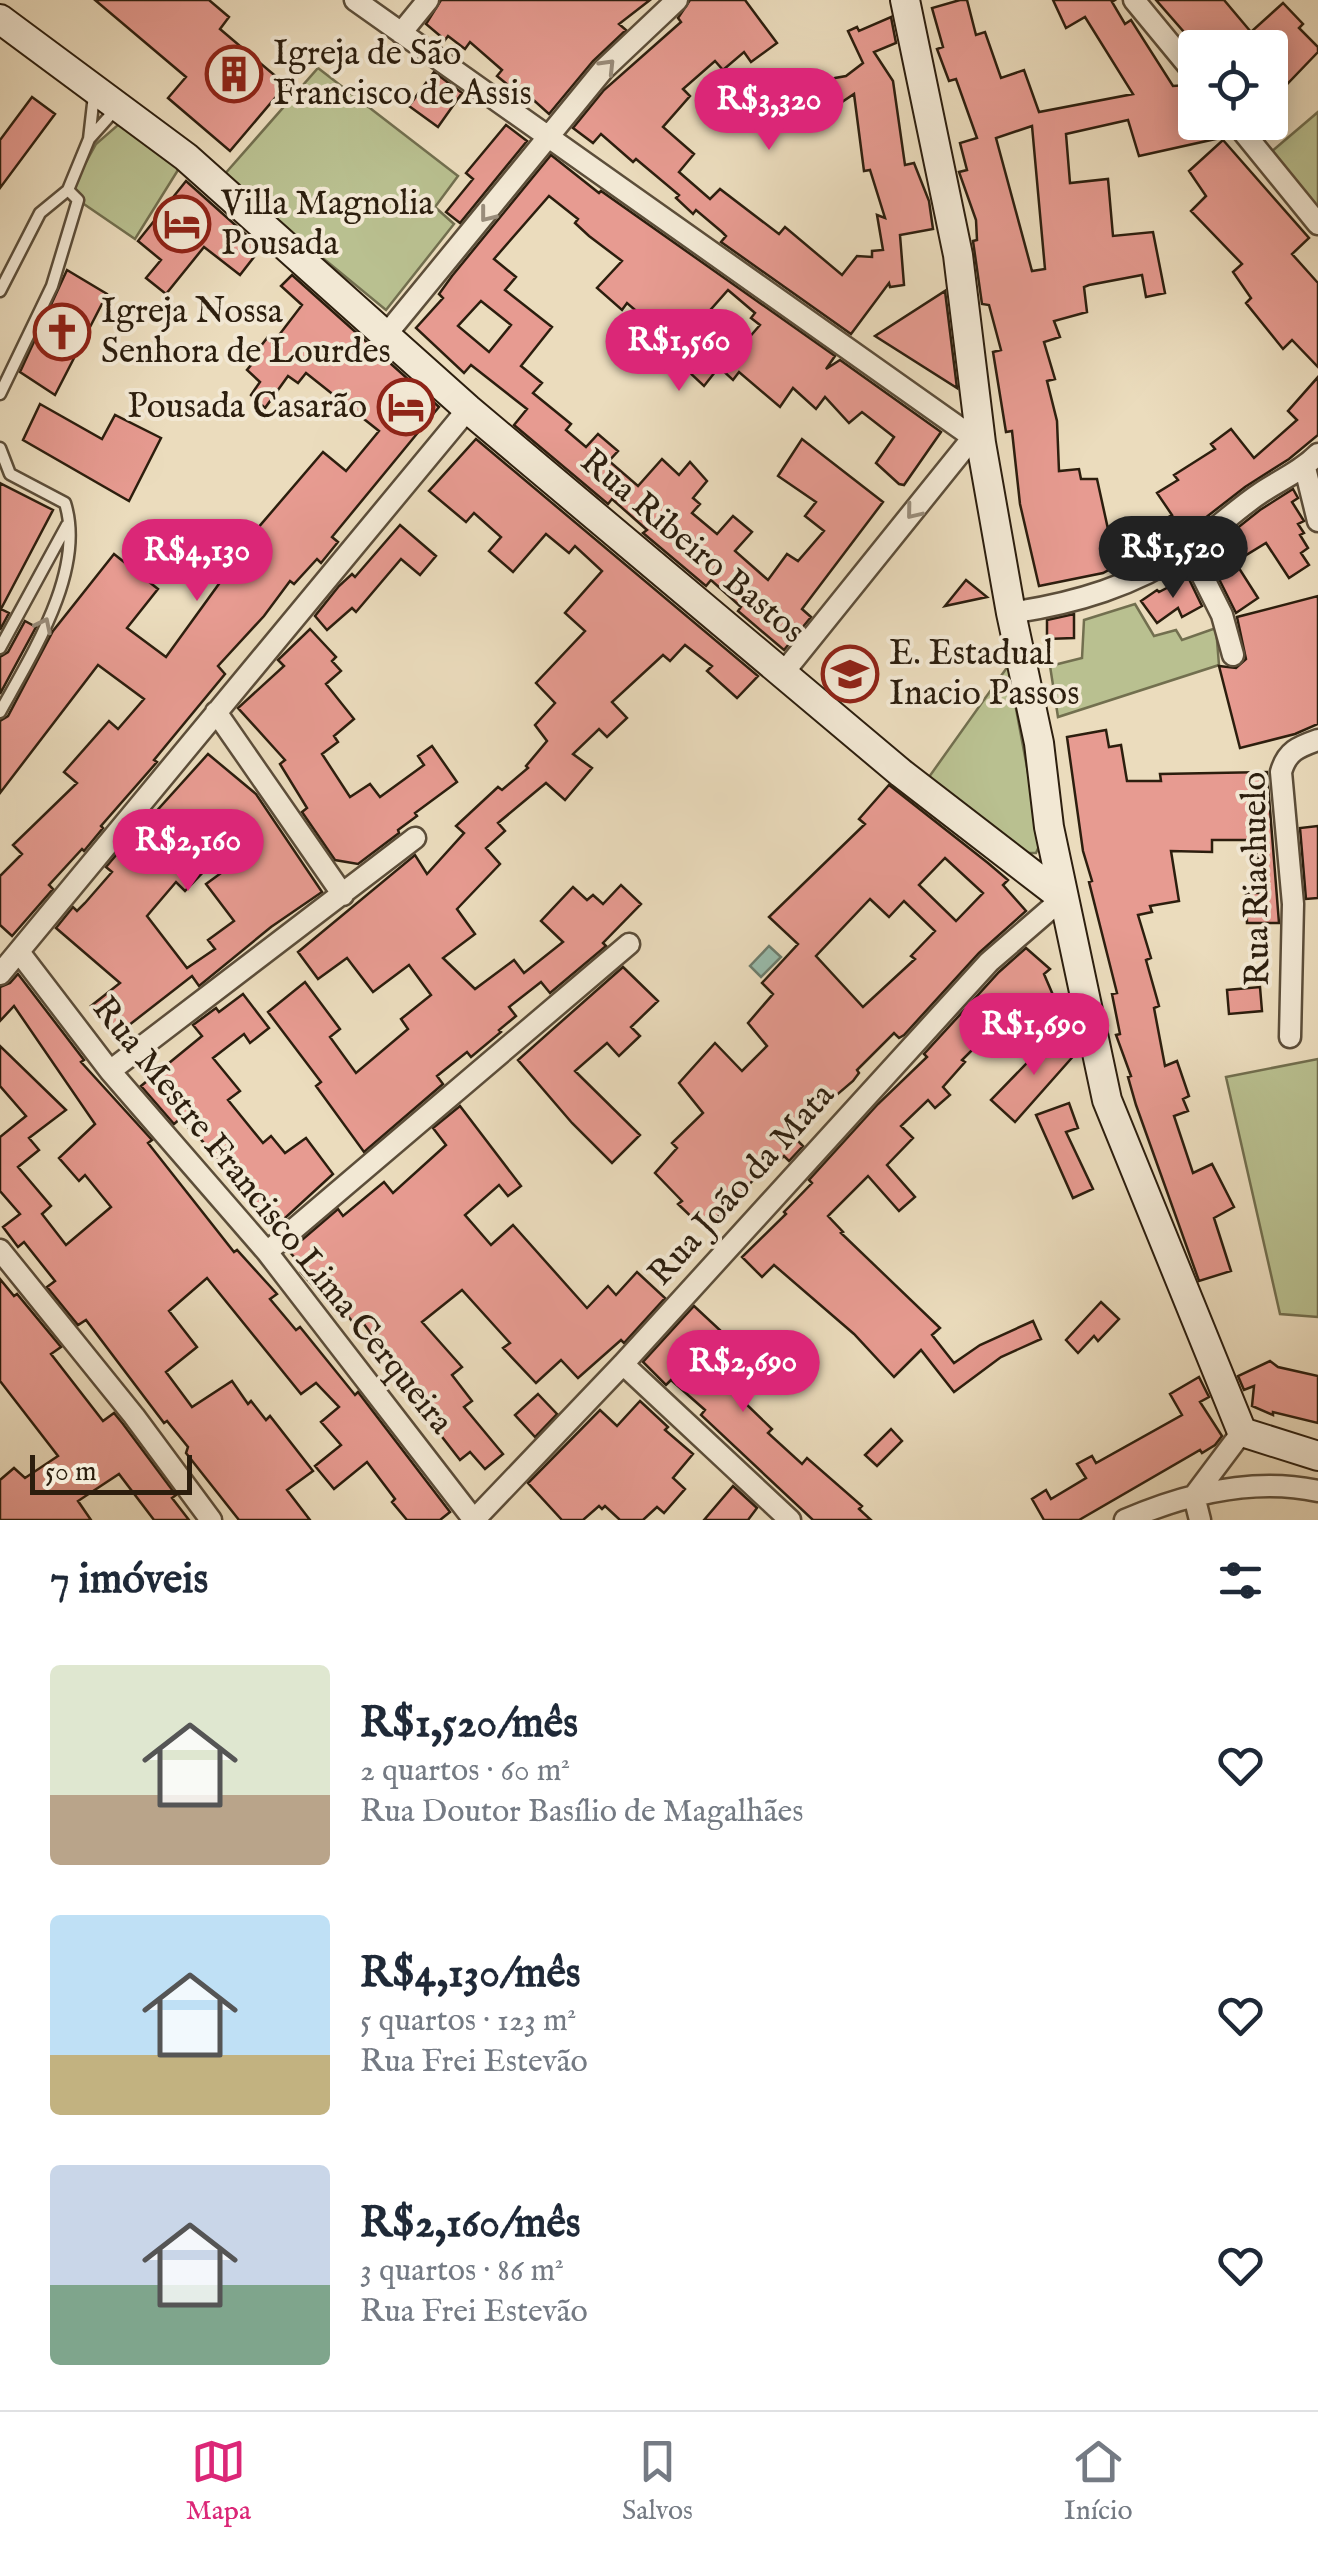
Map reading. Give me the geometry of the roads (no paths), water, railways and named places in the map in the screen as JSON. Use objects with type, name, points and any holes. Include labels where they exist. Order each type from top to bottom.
[{"type":"main road","points":[[905,0],[958,255],[978,440],[1039,743],[1048,826],[1107,1100],[1242,1432],[1318,1456]]},
{"type":"main road","name":"Rua Ribeiro Bastos","points":[[0,18],[186,157],[468,409],[901,773],[1063,898]]},
{"type":"street","points":[[354,0],[978,440],[784,672]]},
{"type":"street","points":[[401,33],[428,0]]},
{"type":"street","points":[[385,336],[603,70],[678,0]]},
{"type":"street","points":[[1134,0],[1178,53]]},
{"type":"street","points":[[1249,140],[1318,224]]},
{"type":"street","points":[[0,974],[468,409]]},
{"type":"street","points":[[1011,613],[1115,590],[1189,549],[1261,492],[1311,461],[1318,521]]},
{"type":"street","points":[[1189,549],[1222,615],[1233,655]]},
{"type":"street","points":[[216,712],[343,895]]},
{"type":"street","name":"Rua Riachuelo","points":[[1290,1037],[1293,904],[1282,772],[1294,748],[1318,740]]},
{"type":"street","points":[[110,1071],[415,838]]},
{"type":"street","name":"Rua João da Mata","points":[[474,1520],[623,1364],[988,962],[1063,898]]},
{"type":"street","points":[[267,1252],[629,944]]},
{"type":"street","name":"Rua Mestre Francisco Lima Cerqueira","points":[[20,952],[110,1071],[267,1252],[474,1520]]},
{"type":"street","points":[[0,1250],[134,1416],[211,1520]]},
{"type":"street","points":[[623,1364],[790,1520]]},
{"type":"street","points":[[1194,1496],[1242,1432]]},
{"type":"street","points":[[1125,1520],[1213,1490],[1256,1486],[1318,1492]]},
{"type":"street","points":[[1194,1496],[1200,1520]]},
{"type":"lane","points":[[0,291],[40,213],[68,190],[89,139],[94,89]]},
{"type":"lane","points":[[89,139],[118,106]]},
{"type":"lane","points":[[0,394],[52,286],[78,200],[68,190]]},
{"type":"lane","points":[[0,448],[10,474],[65,503],[70,520],[69,562],[50,614],[0,712]]},
{"type":"lane","points":[[0,648],[70,520]]},
{"type":"place","name":"Igreja de São Francisco de Assis","points":[[234,74]]},
{"type":"place","name":"Villa Magnolia Pousada","points":[[182,224]]},
{"type":"place","name":"Igreja Nossa Senhora de Lourdes","points":[[62,332]]},
{"type":"place","name":"Pousada Casarão","points":[[406,407]]},
{"type":"place","name":"E. Estadual Inacio Passos","points":[[850,674]]}]
